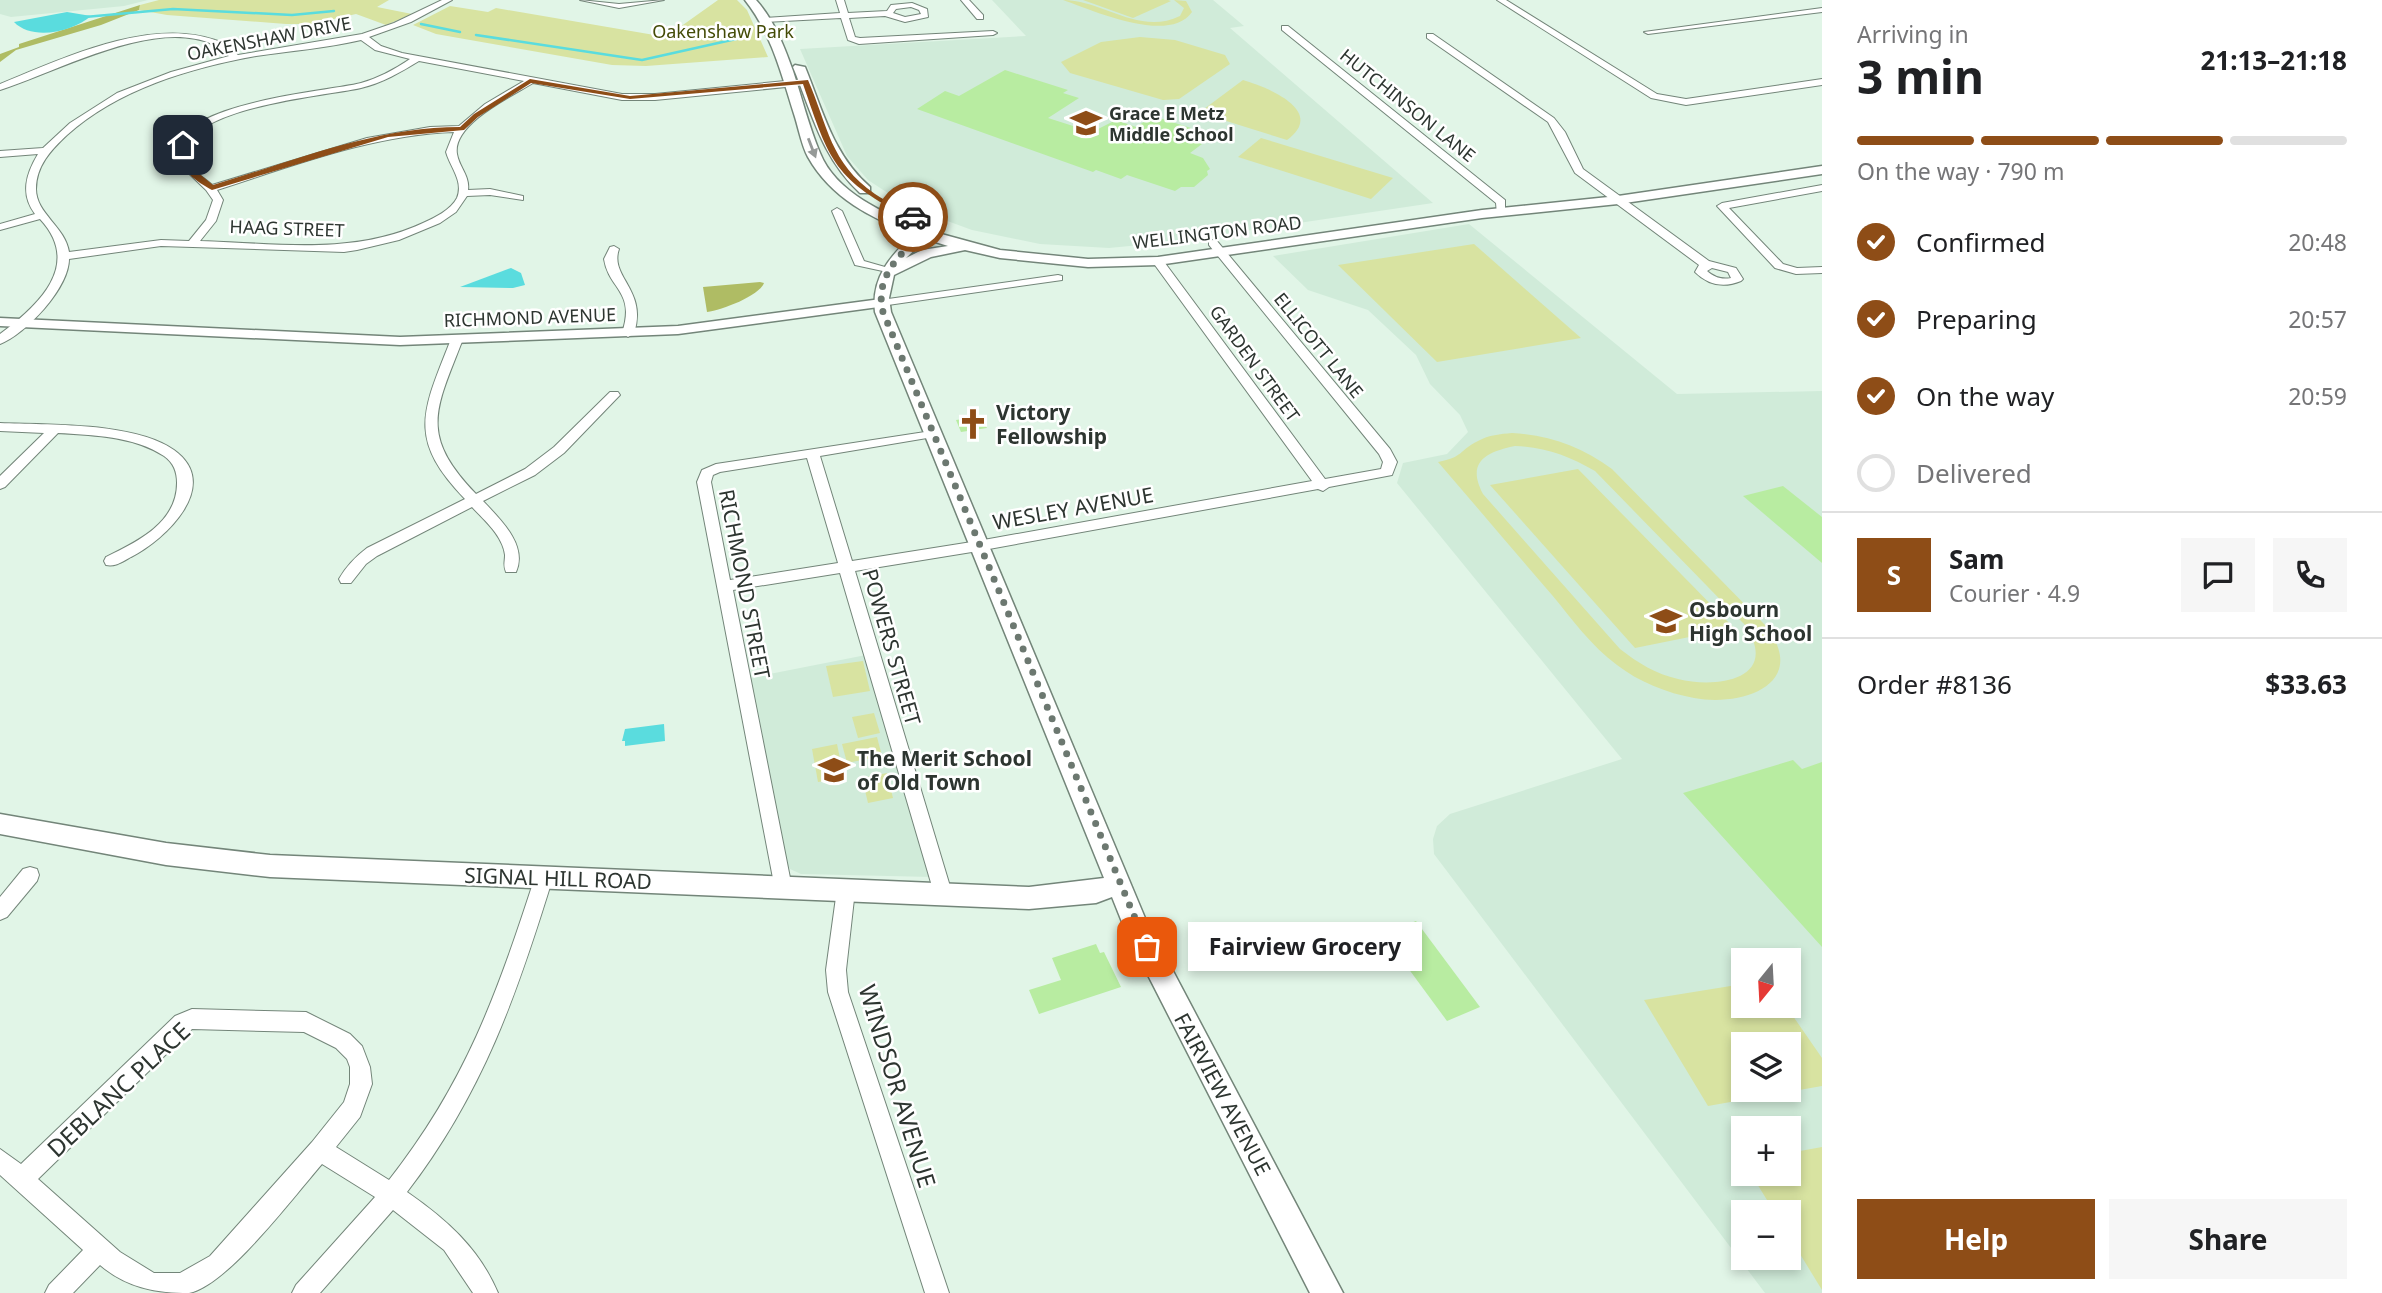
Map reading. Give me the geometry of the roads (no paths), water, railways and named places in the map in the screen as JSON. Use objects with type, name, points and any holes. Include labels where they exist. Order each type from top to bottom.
[{"type":"main road","name":"WELLINGTON ROAD","points":[[750,0],[771,19]]},
{"type":"main road","name":"WELLINGTON ROAD","points":[[764,0],[832,155],[846,174],[873,196],[928,230],[978,250],[1053,261],[1111,264],[1158,261],[1217,248],[1501,207],[1822,170]]},
{"type":"main road","name":"WELLINGTON ROAD","points":[[1612,196],[1822,161]]},
{"type":"main road","name":"WELLINGTON ROAD","points":[[928,230],[1017,247],[1072,253],[1217,248]]},
{"type":"main road","points":[[880,303],[886,275],[928,230]]},
{"type":"main road","points":[[886,275],[927,253],[978,250]]},
{"type":"main road","name":"FAIRVIEW AVENUE","points":[[880,303],[1135,924],[1327,1293]]},
{"type":"main road","name":"SIGNAL HILL ROAD","points":[[0,824],[219,862],[270,866],[1054,898],[1096,892],[1118,884]]},
{"type":"street","name":"OAKENSHAW DRIVE","points":[[65,256],[57,233],[34,204],[30,186],[46,151],[73,125],[118,98],[178,74],[237,58],[363,37],[400,25],[448,0]]},
{"type":"street","points":[[584,0],[619,6],[660,0]]},
{"type":"street","points":[[840,0],[851,38],[859,41],[993,33]]},
{"type":"street","points":[[965,0],[980,17]]},
{"type":"street","points":[[1501,0],[1663,100],[1686,102],[1822,82]]},
{"type":"street","points":[[771,19],[887,13],[899,3],[917,6],[926,13],[919,18],[905,20],[887,13]]},
{"type":"street","points":[[1648,32],[1822,10]]},
{"type":"street","name":"HUTCHINSON LANE","points":[[1285,28],[1501,207]]},
{"type":"street","points":[[0,87],[95,50],[143,39],[173,36],[207,39],[225,46],[237,58]]},
{"type":"street","points":[[1430,36],[1551,120],[1562,132],[1572,164],[1707,265]]},
{"type":"street","points":[[363,37],[388,52],[417,59],[630,97],[799,82]]},
{"type":"street","points":[[193,243],[207,227],[217,209],[218,200],[212,188],[186,167],[181,157],[185,141],[206,122],[255,104],[361,85],[385,77],[417,59]]},
{"type":"street","points":[[519,198],[490,192],[463,193],[464,184],[454,166],[451,148],[461,129],[476,116],[530,81]]},
{"type":"street","points":[[212,188],[388,135],[432,129],[461,129]]},
{"type":"street","points":[[0,154],[46,151]]},
{"type":"street","points":[[1822,188],[1722,206],[1779,265],[1796,271],[1822,270]]},
{"type":"street","name":"HAAG STREET","points":[[65,256],[138,244],[193,243],[327,249],[373,245],[429,225],[450,210],[463,193]]},
{"type":"street","points":[[836,211],[859,263],[886,275]]},
{"type":"street","points":[[0,227],[43,215]]},
{"type":"street","name":"ELLICOTT LANE","points":[[1217,248],[1385,452],[1390,462],[1387,472]]},
{"type":"street","points":[[614,249],[611,265],[633,302],[633,322],[628,332]]},
{"type":"street","points":[[0,340],[21,323],[52,289],[62,273],[65,256]]},
{"type":"street","name":"GARDEN STREET","points":[[1158,261],[1323,486]]},
{"type":"street","name":"RICHMOND AVENUE","points":[[0,322],[361,341],[628,332],[711,327],[1058,278]]},
{"type":"street","points":[[457,339],[435,399],[431,436],[439,462],[511,545],[514,556],[511,568]]},
{"type":"street","points":[[346,579],[361,560],[372,552],[513,482],[546,461],[614,395]]},
{"type":"street","points":[[0,427],[138,439],[167,451],[181,465],[185,476],[185,490],[176,516],[157,536],[111,561]]},
{"type":"street","points":[[0,484],[53,431]]},
{"type":"street","name":"RICHMOND STREET","points":[[783,888],[704,482],[707,473],[716,468],[933,433]]},
{"type":"street","name":"POWERS STREET","points":[[813,452],[943,893]]},
{"type":"street","name":"WESLEY AVENUE","points":[[724,586],[978,546],[1323,486],[1387,472]]},
{"type":"street","points":[[0,911],[30,875]]},
{"type":"street","points":[[304,1293],[391,1195],[430,1142],[464,1088],[488,1038],[512,976],[544,877]]},
{"type":"street","name":"WINDSOR AVENUE","points":[[846,890],[836,970],[838,992],[937,1293]]},
{"type":"street","name":"DEBLANC PLACE","points":[[0,1160],[100,1249],[150,1284],[163,1286],[183,1283],[218,1264],[320,1150],[352,1109],[361,1084],[360,1067],[355,1053],[343,1041],[306,1022],[192,1019],[182,1023],[22,1179]]},
{"type":"street","points":[[320,1150],[391,1195],[447,1237],[471,1265],[486,1293]]},
{"type":"street","points":[[57,1293],[100,1249]]},
{"type":"water","points":[[67,12],[91,16],[63,30],[41,33],[22,28],[14,22]]},
{"type":"water","points":[[511,268],[521,273],[525,285],[513,288],[460,287]]},
{"type":"water","points":[[664,724],[665,741],[625,746],[625,741],[622,741],[625,729]]},
{"type":"waterway","points":[[85,17],[173,9],[292,15],[334,11]]},
{"type":"waterway","points":[[421,24],[460,32]]},
{"type":"waterway","points":[[476,35],[642,60],[745,37]]},
{"type":"place","name":"Grace E Metz Middle School","points":[[1086,123]]},
{"type":"place","name":"Victory Fellowship","points":[[973,424]]},
{"type":"place","name":"Osbourn High School","points":[[1666,621]]},
{"type":"place","name":"The Merit School of Old Town","points":[[834,770]]},
{"type":"place","name":"Fairview Grocery","points":[[1147,947]]},
{"type":"park label","name":"Oakenshaw Park","points":[[723,31]]}]
